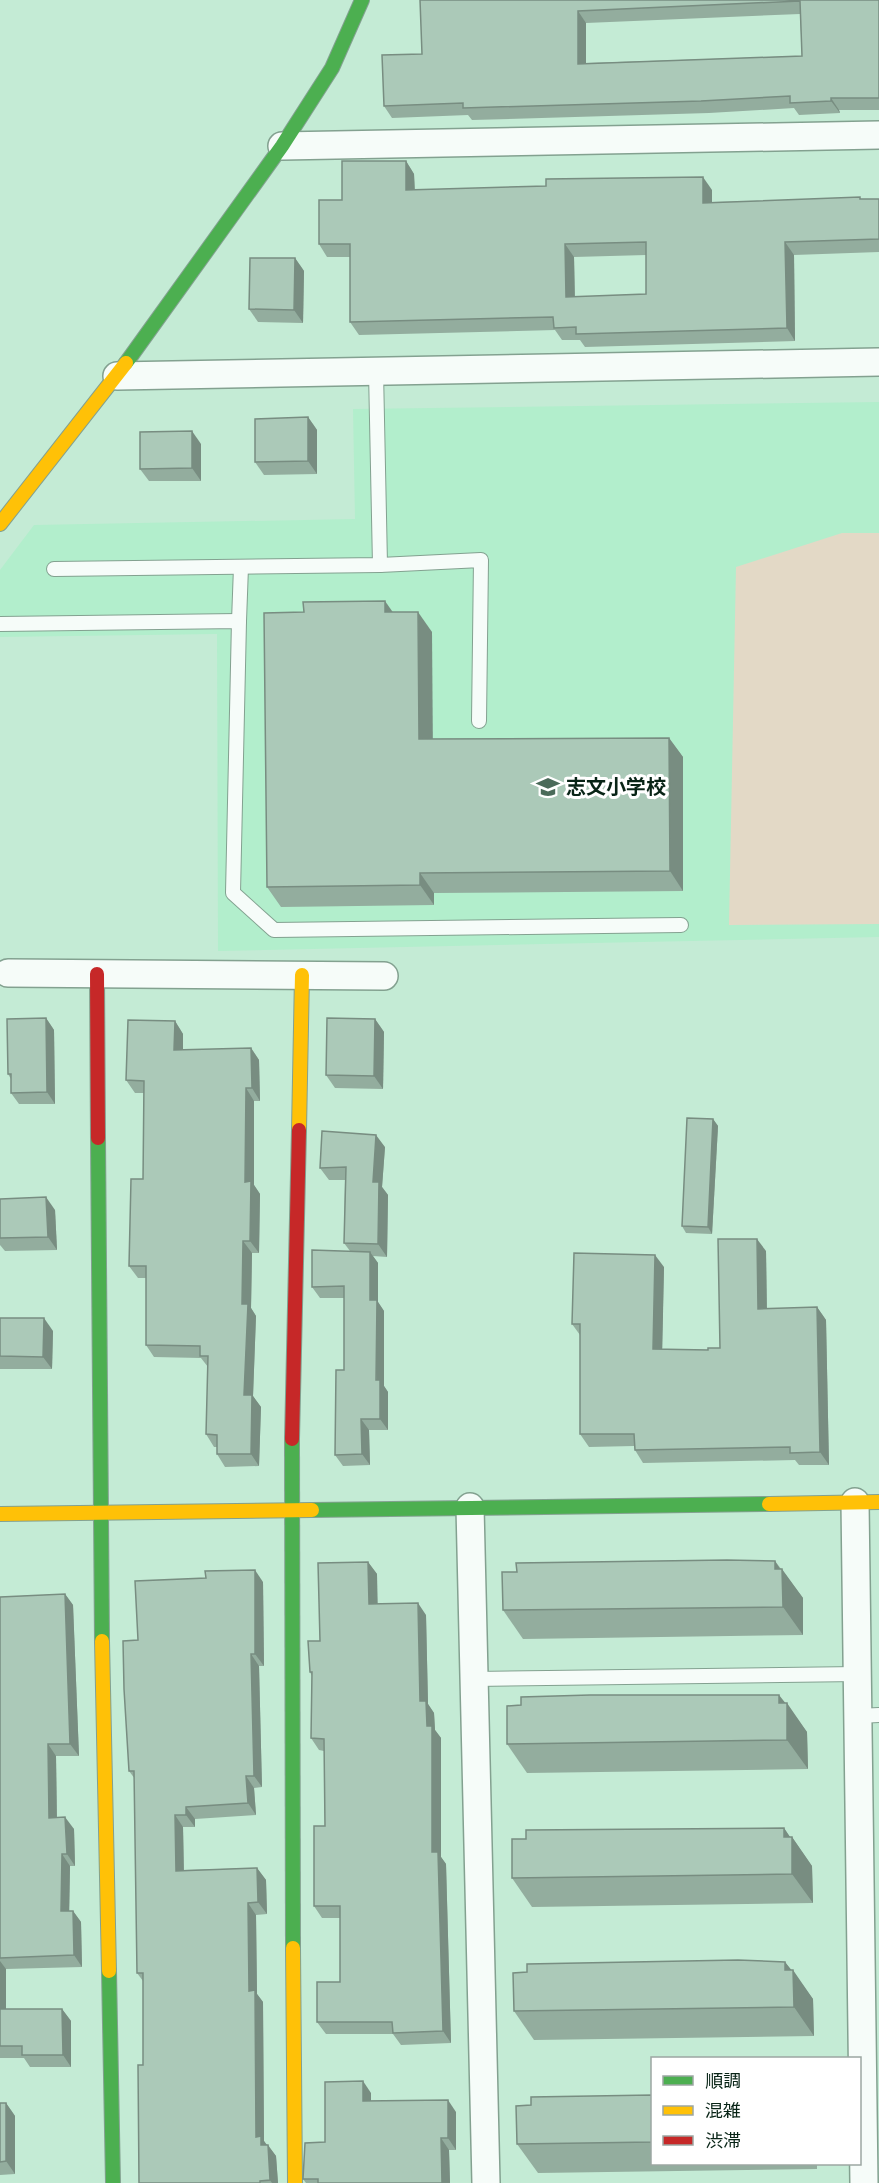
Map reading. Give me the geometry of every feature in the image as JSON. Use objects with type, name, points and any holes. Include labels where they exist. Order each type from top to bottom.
[{"type":"street","points":[[0,524],[117,376],[282,146],[332,68],[362,0]]},
{"type":"street","points":[[282,146],[879,135]]},
{"type":"street","points":[[117,376],[879,362]]},
{"type":"street","points":[[8,973],[384,976]]},
{"type":"street","points":[[97,974],[100,1513],[113,2183]]},
{"type":"street","points":[[295,2183],[290,1510],[302,975]]},
{"type":"street","points":[[0,1514],[867,1502],[858,1674],[868,1715],[864,2183]]},
{"type":"street","points":[[470,1507],[486,2183]]},
{"type":"lane","points":[[376,371],[380,565]]},
{"type":"lane","points":[[54,569],[380,565],[481,560],[479,721]]},
{"type":"lane","points":[[241,567],[233,893],[274,930],[681,925]]},
{"type":"lane","points":[[0,624],[239,621]]},
{"type":"lane","points":[[474,1679],[858,1674]]},
{"type":"shaded area","name":"志文小学校","points":[[879,402],[879,937],[218,951],[217,634],[0,637],[0,570],[34,525],[355,519],[353,409]]},
{"type":"shaded area","points":[[842,533],[879,533],[879,924],[729,925],[736,567]]},
{"type":"building","points":[[420,0],[879,0],[879,98],[831,98],[831,101],[790,103],[790,96],[463,108],[463,103],[384,106],[382,55],[422,54]],"holes":[[[800,1],[802,56],[578,64],[578,11]]]},
{"type":"building","points":[[342,161],[406,161],[406,190],[546,186],[546,179],[703,177],[703,203],[860,197],[860,199],[879,199],[879,239],[785,242],[787,328],[576,334],[576,327],[554,328],[553,317],[350,322],[350,244],[319,244],[319,200],[342,200]],"holes":[[[646,242],[646,294],[566,297],[565,244]]]},
{"type":"building","points":[[250,258],[295,258],[294,310],[249,309]]},
{"type":"building","points":[[308,417],[308,461],[255,462],[255,419]]},
{"type":"building","points":[[192,431],[192,468],[140,469],[140,432]]},
{"type":"building","points":[[385,601],[385,612],[418,612],[419,739],[669,738],[670,871],[420,873],[420,885],[267,887],[264,613],[304,612],[303,602]]},
{"type":"building","points":[[46,1018],[47,1092],[11,1093],[11,1074],[8,1074],[7,1019]]},
{"type":"building","points":[[327,1018],[375,1019],[374,1076],[326,1075]]},
{"type":"building","points":[[128,1020],[175,1021],[174,1050],[251,1048],[252,1088],[246,1088],[245,1182],[251,1181],[250,1241],[243,1241],[242,1304],[248,1304],[244,1395],[252,1395],[251,1454],[217,1454],[217,1435],[206,1434],[208,1356],[200,1356],[200,1346],[146,1345],[146,1266],[129,1266],[131,1179],[143,1179],[144,1081],[126,1080]]},
{"type":"building","points":[[687,1118],[713,1119],[708,1227],[682,1226]]},
{"type":"building","points":[[322,1131],[376,1135],[373,1182],[379,1182],[378,1244],[344,1243],[346,1167],[320,1168]]},
{"type":"building","points":[[46,1197],[48,1237],[0,1238],[0,1199]]},
{"type":"building","points":[[718,1239],[757,1239],[758,1309],[817,1307],[820,1452],[790,1453],[790,1447],[635,1450],[634,1434],[580,1434],[580,1324],[572,1324],[574,1253],[655,1255],[653,1349],[708,1350],[708,1348],[720,1348]]},
{"type":"building","points":[[312,1250],[370,1252],[370,1300],[377,1300],[376,1380],[380,1380],[380,1419],[361,1419],[362,1454],[335,1455],[336,1370],[344,1370],[344,1286],[312,1287]]},
{"type":"building","points":[[0,1318],[44,1318],[43,1357],[0,1356]]},
{"type":"building","points":[[775,1561],[775,1569],[782,1569],[783,1607],[503,1610],[502,1572],[517,1572],[516,1563]]},
{"type":"building","points":[[368,1562],[369,1604],[418,1603],[420,1701],[426,1701],[427,1726],[432,1726],[432,1852],[438,1852],[443,2031],[393,2033],[392,2022],[317,2022],[317,1982],[340,1982],[340,1906],[314,1906],[314,1826],[325,1826],[324,1739],[311,1738],[312,1672],[310,1672],[308,1641],[320,1641],[318,1563]]},
{"type":"building","points":[[255,1570],[255,1654],[251,1654],[254,1776],[246,1776],[248,1803],[186,1807],[186,1815],[175,1815],[176,1871],[257,1868],[258,1902],[248,1903],[249,1991],[255,1990],[256,2137],[261,2136],[261,2145],[268,2145],[270,2180],[260,2181],[260,2183],[139,2183],[138,2065],[143,2065],[143,1973],[137,1973],[134,1771],[129,1771],[123,1641],[138,1640],[135,1581],[206,1578],[205,1571]]},
{"type":"building","points":[[65,1594],[70,1744],[48,1744],[49,1818],[65,1817],[67,1854],[62,1854],[61,1911],[73,1911],[74,1955],[0,1958],[0,1597]]},
{"type":"building","points":[[779,1695],[779,1703],[787,1703],[787,1740],[507,1744],[507,1706],[521,1705],[521,1697]]},
{"type":"building","points":[[784,1828],[784,1837],[792,1837],[792,1874],[512,1878],[512,1839],[526,1839],[526,1830]]},
{"type":"building","points":[[738,1960],[785,1962],[785,1970],[793,1970],[794,2007],[514,2011],[513,1973],[527,1972],[527,1964]]},
{"type":"building","points":[[0,2009],[62,2009],[63,2055],[22,2055],[22,2046],[0,2046]]},
{"type":"building","points":[[363,2081],[363,2101],[448,2100],[448,2138],[441,2138],[442,2183],[318,2183],[318,2179],[303,2179],[305,2143],[325,2142],[325,2082]]},
{"type":"building","points":[[651,2095],[651,2142],[517,2144],[516,2106],[531,2105],[531,2097]]},
{"type":"building","points":[[0,2103],[6,2103],[6,2161],[0,2162]]},
{"type":"traffic: fast","points":[[126,363],[282,146],[332,68],[362,0]]},
{"type":"traffic: fast","points":[[98,1138],[102,1641]]},
{"type":"traffic: fast","points":[[292,1439],[293,1948]]},
{"type":"traffic: fast","points":[[312,1510],[769,1504]]},
{"type":"traffic: fast","points":[[109,1971],[113,2183]]},
{"type":"traffic: slow","points":[[0,524],[126,363]]},
{"type":"traffic: slow","points":[[299,1130],[302,975]]},
{"type":"traffic: slow","points":[[769,1504],[879,1502]]},
{"type":"traffic: slow","points":[[0,1514],[312,1510]]},
{"type":"traffic: slow","points":[[102,1641],[109,1971]]},
{"type":"traffic: slow","points":[[293,1948],[295,2183]]},
{"type":"traffic: jam","points":[[97,974],[98,1138]]},
{"type":"traffic: jam","points":[[292,1439],[299,1130]]},
{"type":"place","name":"志文小学校","points":[[548,787]]}]
